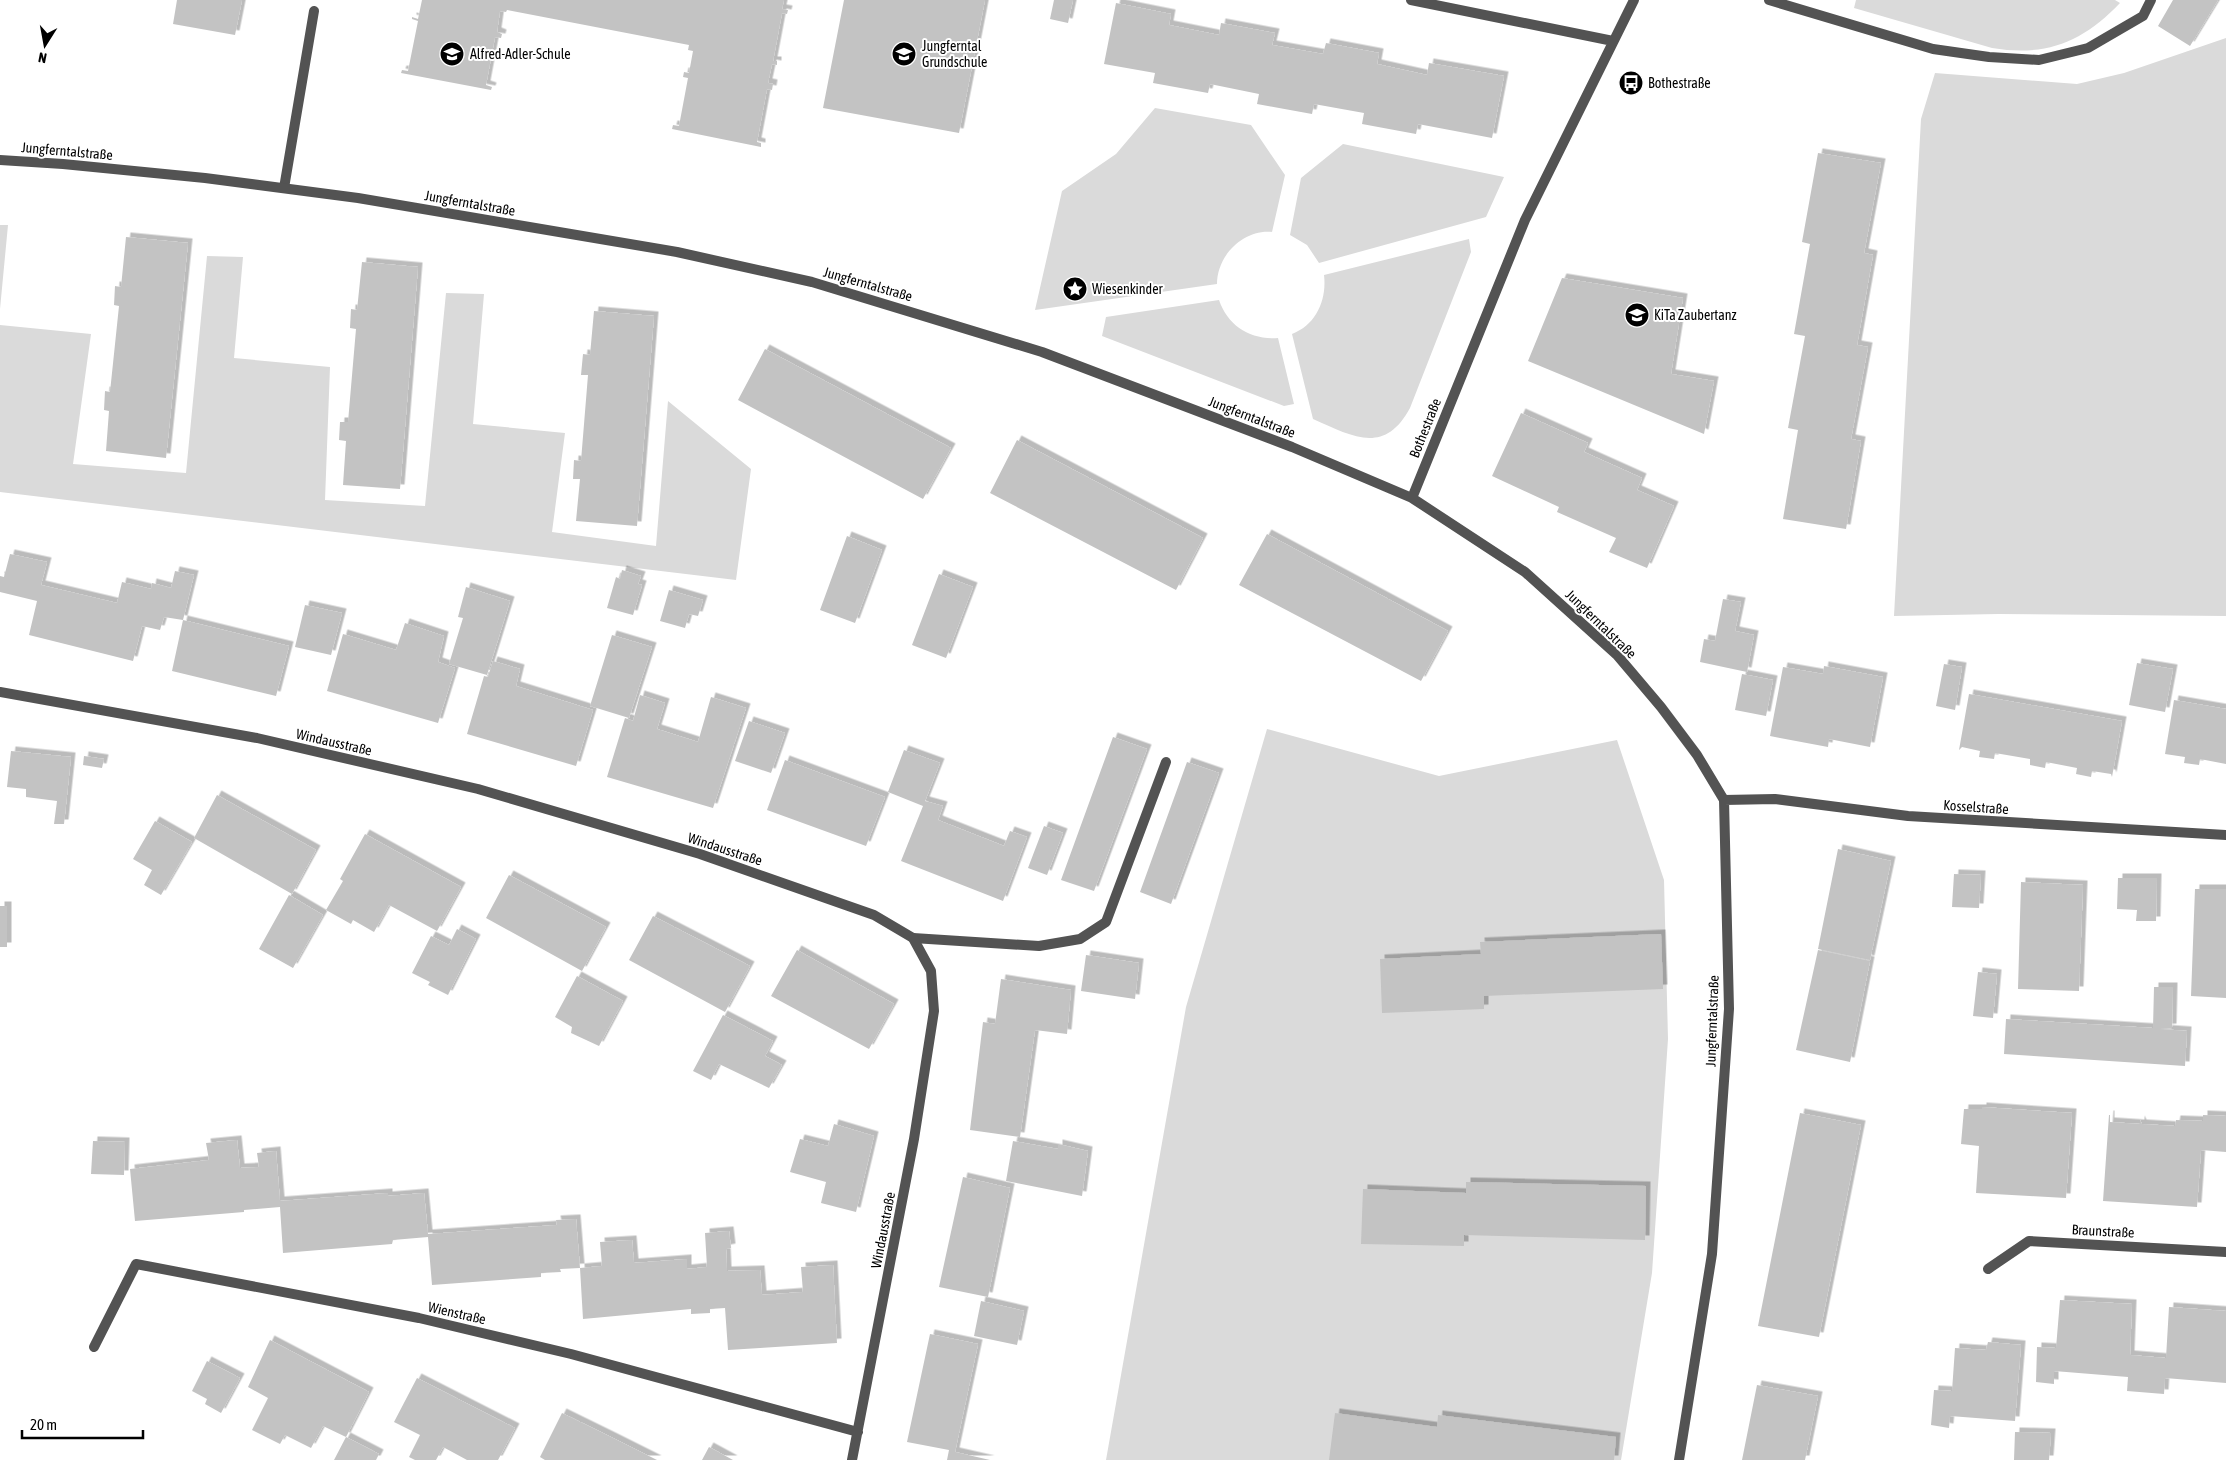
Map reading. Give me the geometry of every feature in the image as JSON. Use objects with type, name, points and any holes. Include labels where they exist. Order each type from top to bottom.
[{"type":"street","points":[[1411,0],[1613,41]]},
{"type":"street","name":"Bothestraße","points":[[1412,498],[1525,220],[1634,0]]},
{"type":"street","points":[[1769,0],[1933,49],[1989,58],[2039,60],[2088,48],[2142,16],[2151,0]]},
{"type":"street","points":[[284,188],[314,11]]},
{"type":"street","name":"Jungferntalstraße","points":[[0,160],[106,168],[284,188],[385,202],[647,247],[730,263],[812,282],[1042,352],[1292,446],[1412,498],[1525,572],[1617,655],[1697,755],[1724,800],[1728,1009],[1712,1254],[1679,1460]]},
{"type":"street","name":"Windausstraße","points":[[0,692],[257,738],[478,790],[700,854],[874,915],[913,938],[931,972],[934,1011],[914,1139],[852,1460]]},
{"type":"street","points":[[913,938],[1040,946],[1080,939],[1106,922],[1166,762]]},
{"type":"street","name":"Kosselstraße","points":[[1724,800],[1775,799],[1908,816],[2226,835]]},
{"type":"street","name":"Braunstraße","points":[[1988,1269],[2029,1241],[2226,1252]]},
{"type":"street","name":"Wienstraße","points":[[94,1347],[136,1264],[420,1318],[571,1354],[858,1432]]},
{"type":"shaded area","points":[[1856,0],[2115,0],[2120,3],[2092,28],[2062,44],[2030,50],[2011,50],[1992,48],[1854,8]]},
{"type":"shaded area","points":[[2226,38],[2226,616],[1998,614],[1894,616],[1921,119],[1935,73],[2077,84],[2124,73]]},
{"type":"shaded area","points":[[1155,108],[1251,125],[1285,175],[1272,232],[1252,235],[1242,239],[1234,246],[1222,263],[1218,273],[1217,284],[1035,310],[1062,191],[1116,154]]},
{"type":"shaded area","points":[[1343,144],[1504,177],[1486,217],[1319,263],[1307,245],[1290,235],[1301,178]]},
{"type":"shaded area","points":[[0,225],[8,225],[0,309]]},
{"type":"shaded area","points":[[1469,239],[1471,252],[1410,408],[1400,423],[1389,432],[1378,437],[1366,438],[1354,436],[1313,419],[1292,334],[1308,324],[1318,310],[1324,294],[1324,275]]},
{"type":"shaded area","points":[[207,256],[243,257],[234,358],[330,367],[325,500],[425,506],[446,293],[484,294],[473,424],[565,433],[552,532],[656,546],[668,401],[751,469],[736,580],[0,492],[0,325],[91,334],[73,464],[186,473]]},
{"type":"shaded area","points":[[1219,300],[1228,317],[1241,330],[1258,337],[1278,338],[1294,404],[1284,406],[1102,336],[1106,317]]},
{"type":"shaded area","points":[[1267,729],[1439,776],[1617,740],[1664,880],[1668,1039],[1652,1273],[1621,1460],[1106,1460],[1186,1007]]},
{"type":"building","points":[[177,0],[242,0],[235,35],[173,24]]},
{"type":"building","points":[[422,0],[784,0],[782,9],[788,10],[787,14],[782,13],[773,61],[777,61],[777,65],[772,64],[768,83],[773,84],[772,90],[767,89],[757,142],[761,143],[761,147],[672,129],[673,125],[679,126],[688,78],[683,77],[684,72],[689,73],[693,51],[688,50],[689,45],[507,10],[506,12],[500,11],[497,32],[502,34],[501,38],[495,37],[486,85],[492,87],[491,90],[401,73],[402,70],[408,71],[418,21],[412,19],[412,17],[418,19]]},
{"type":"building","name":"Jungferntal Grundschule","points":[[844,0],[985,0],[959,133],[823,108]]},
{"type":"building","points":[[1054,0],[1073,0],[1068,23],[1050,19]]},
{"type":"building","points":[[2173,0],[2218,0],[2190,46],[2158,26]]},
{"type":"building","points":[[1116,3],[1171,14],[1169,25],[1219,35],[1221,23],[1275,33],[1272,45],[1323,54],[1326,43],[1379,53],[1377,64],[1427,75],[1429,63],[1504,76],[1492,138],[1418,124],[1416,134],[1362,124],[1364,113],[1314,104],[1312,114],[1257,104],[1259,94],[1210,84],[1208,93],[1153,83],[1155,73],[1104,64]]},
{"type":"building","points":[[1818,153],[1881,163],[1864,253],[1873,255],[1857,345],[1868,347],[1851,439],[1861,441],[1846,529],[1783,519],[1798,430],[1788,428],[1805,336],[1794,334],[1810,244],[1802,242]]},
{"type":"building","points":[[126,237],[188,243],[166,458],[106,451],[109,411],[104,410],[105,391],[110,392],[119,306],[114,305],[115,286],[121,287]]},
{"type":"building","points":[[362,262],[418,267],[400,489],[343,485],[346,441],[339,440],[340,422],[348,422],[356,329],[350,328],[351,309],[357,310]]},
{"type":"building","points":[[1562,278],[1683,298],[1671,374],[1714,381],[1704,434],[1528,361]]},
{"type":"building","points":[[594,311],[654,316],[637,526],[576,521],[580,479],[573,479],[574,460],[581,461],[588,375],[581,375],[583,354],[590,355]]},
{"type":"building","points":[[765,349],[951,448],[923,499],[738,400]]},
{"type":"building","points":[[1521,413],[1588,443],[1584,452],[1642,478],[1637,490],[1674,506],[1647,568],[1609,552],[1616,538],[1557,512],[1559,507],[1492,476]]},
{"type":"building","points":[[1017,440],[1203,538],[1176,590],[990,493]]},
{"type":"building","points":[[1267,534],[1448,631],[1421,681],[1239,585]]},
{"type":"building","points":[[847,536],[882,550],[855,623],[820,610]]},
{"type":"building","points":[[10,554],[47,562],[41,585],[117,603],[122,582],[151,589],[152,583],[171,588],[175,571],[194,575],[183,620],[164,617],[160,630],[142,626],[133,661],[29,635],[37,601],[0,592],[0,576],[4,577]]},
{"type":"building","points":[[622,570],[641,576],[638,584],[642,585],[633,615],[607,608],[616,577],[620,579]]},
{"type":"building","points":[[939,574],[973,587],[946,658],[912,645]]},
{"type":"building","points":[[466,587],[510,601],[487,675],[449,664],[463,618],[458,617]]},
{"type":"building","points":[[669,590],[703,600],[698,616],[689,614],[685,628],[660,621]]},
{"type":"building","points":[[1723,599],[1741,602],[1735,631],[1754,635],[1747,672],[1700,662],[1704,639],[1715,641]]},
{"type":"building","points":[[305,605],[342,613],[331,655],[295,647]]},
{"type":"building","points":[[183,620],[289,646],[276,696],[172,671]]},
{"type":"building","points":[[405,623],[444,636],[438,662],[455,668],[438,723],[327,691],[343,634],[396,650]]},
{"type":"building","points":[[612,635],[652,647],[629,718],[590,706]]},
{"type":"building","points":[[493,661],[520,669],[516,686],[593,710],[576,766],[467,734],[484,676],[488,677]]},
{"type":"building","points":[[2137,663],[2173,669],[2165,712],[2129,705]]},
{"type":"building","points":[[1944,664],[1962,667],[1955,710],[1936,706]]},
{"type":"building","points":[[1824,666],[1883,677],[1870,747],[1829,739],[1828,747],[1770,736],[1783,667],[1823,674]]},
{"type":"building","points":[[1742,674],[1773,680],[1766,716],[1735,710]]},
{"type":"building","points":[[1969,694],[2122,721],[2112,777],[2111,774],[2092,771],[2091,777],[2076,774],[2077,768],[2046,762],[2045,768],[2030,765],[2030,759],[1995,753],[1994,759],[1979,757],[1980,751],[1962,747],[1959,750]]},
{"type":"building","points":[[640,695],[665,703],[657,729],[698,742],[711,697],[746,708],[713,808],[607,777],[625,718],[633,721]]},
{"type":"building","points":[[2174,700],[2226,709],[2226,764],[2200,759],[2199,765],[2184,763],[2185,757],[2165,754]]},
{"type":"building","points":[[749,721],[785,733],[771,773],[735,761]]},
{"type":"building","points":[[1113,737],[1147,749],[1094,891],[1061,880]]},
{"type":"building","points":[[904,750],[940,763],[925,801],[943,806],[938,820],[1004,846],[1010,831],[1027,837],[1003,901],[901,861],[923,806],[888,792]]},
{"type":"building","points":[[11,751],[71,757],[64,824],[54,824],[57,801],[26,797],[26,789],[7,787]]},
{"type":"building","points":[[84,756],[104,759],[102,768],[83,765]]},
{"type":"building","points":[[785,760],[885,797],[866,846],[767,810]]},
{"type":"building","points":[[1187,762],[1219,773],[1171,904],[1140,892]]},
{"type":"building","points":[[217,795],[316,850],[292,894],[194,838]]},
{"type":"building","points":[[155,821],[192,842],[161,895],[144,885],[152,870],[133,859]]},
{"type":"building","points":[[1044,826],[1063,833],[1047,875],[1028,868]]},
{"type":"building","points":[[365,834],[461,887],[437,931],[389,905],[374,932],[353,920],[351,924],[326,910],[343,881],[340,879]]},
{"type":"building","points":[[1838,849],[1891,861],[1870,960],[1818,949]]},
{"type":"building","points":[[1954,874],[1981,875],[1979,908],[1952,907]]},
{"type":"building","points":[[509,875],[606,927],[582,971],[486,918]]},
{"type":"building","points":[[2118,878],[2157,878],[2156,921],[2136,921],[2137,910],[2117,909]]},
{"type":"building","points":[[2021,882],[2083,885],[2079,991],[2018,989]]},
{"type":"building","points":[[2195,889],[2226,889],[2226,998],[2191,996]]},
{"type":"building","points":[[289,895],[323,915],[293,968],[259,949]]},
{"type":"building","points":[[0,906],[7,906],[7,947],[0,947]]},
{"type":"building","points":[[653,916],[750,966],[725,1012],[629,960]]},
{"type":"building","points":[[457,929],[476,939],[448,995],[428,985],[430,982],[412,973],[431,936],[449,945]]},
{"type":"building","points":[[1661,934],[1663,989],[1484,996],[1484,1009],[1382,1013],[1380,959],[1481,954],[1480,942]]},
{"type":"building","points":[[797,950],[894,1004],[869,1049],[771,996]]},
{"type":"building","points":[[1818,950],[1870,961],[1850,1062],[1796,1050]]},
{"type":"building","points":[[1086,955],[1139,963],[1135,999],[1081,991]]},
{"type":"building","points":[[1978,972],[1997,974],[1993,1018],[1973,1016]]},
{"type":"building","points":[[577,976],[623,1001],[599,1046],[571,1033],[572,1027],[555,1017]]},
{"type":"building","points":[[1001,979],[1071,990],[1067,1034],[1035,1030],[1020,1137],[970,1130],[983,1022],[995,1024]]},
{"type":"building","points":[[2154,987],[2173,987],[2172,1028],[2160,1029],[2187,1031],[2185,1066],[2004,1054],[2006,1019],[2153,1028]]},
{"type":"building","points":[[723,1015],[773,1041],[765,1056],[782,1065],[769,1088],[719,1064],[711,1080],[693,1071]]},
{"type":"building","points":[[1982,1107],[2072,1113],[2066,1198],[1976,1193],[1979,1146],[1961,1144],[1964,1109],[1982,1109]]},
{"type":"building","points":[[1800,1113],[1861,1125],[1819,1337],[1758,1326]]},
{"type":"building","points":[[2109,1115],[2110,1122],[2140,1124],[2140,1120],[2142,1124],[2175,1126],[2176,1120],[2203,1121],[2203,1115],[2226,1116],[2226,1152],[2201,1150],[2197,1207],[2103,1201]]},
{"type":"building","points":[[834,1124],[874,1136],[856,1212],[821,1203],[826,1182],[790,1172],[800,1139],[828,1146]]},
{"type":"building","points":[[237,1140],[240,1168],[259,1167],[257,1153],[276,1151],[280,1201],[388,1193],[388,1196],[424,1193],[428,1234],[557,1225],[556,1220],[576,1219],[580,1268],[560,1269],[561,1272],[541,1273],[541,1277],[432,1285],[428,1237],[393,1240],[392,1244],[283,1253],[280,1207],[244,1210],[244,1212],[135,1221],[130,1169],[209,1160],[206,1143]]},
{"type":"building","points":[[93,1141],[125,1142],[124,1175],[91,1174]]},
{"type":"building","points":[[1013,1141],[1058,1149],[1058,1144],[1088,1151],[1082,1196],[1006,1181]]},
{"type":"building","points":[[963,1177],[1010,1188],[988,1297],[939,1287]]},
{"type":"building","points":[[1466,1182],[1646,1186],[1645,1240],[1464,1235],[1464,1246],[1361,1244],[1363,1189],[1466,1193]]},
{"type":"building","points":[[729,1231],[731,1248],[726,1249],[727,1271],[760,1270],[762,1295],[803,1292],[801,1267],[833,1265],[837,1343],[728,1350],[725,1308],[710,1309],[710,1313],[691,1314],[691,1309],[583,1319],[580,1268],[602,1266],[600,1242],[632,1240],[634,1263],[687,1259],[687,1269],[707,1267],[705,1233]]},
{"type":"building","points":[[2060,1300],[2132,1304],[2130,1355],[2166,1358],[2169,1307],[2226,1311],[2226,1383],[2165,1378],[2164,1394],[2127,1391],[2128,1377],[2054,1371],[2054,1384],[2036,1382],[2037,1347],[2056,1348]]},
{"type":"building","points":[[981,1301],[1024,1311],[1017,1345],[974,1336]]},
{"type":"building","points":[[930,1334],[978,1344],[955,1452],[990,1460],[947,1460],[949,1450],[907,1442]]},
{"type":"building","points":[[270,1340],[369,1392],[346,1437],[323,1426],[311,1448],[285,1435],[280,1444],[252,1430],[268,1398],[248,1387]]},
{"type":"building","points":[[1988,1342],[2021,1345],[2015,1421],[1950,1416],[1949,1428],[1931,1425],[1934,1390],[1952,1391],[1955,1348],[1986,1350]]},
{"type":"building","points":[[207,1361],[240,1378],[221,1413],[205,1404],[207,1399],[192,1391]]},
{"type":"building","points":[[417,1378],[515,1428],[498,1460],[467,1460],[443,1447],[436,1460],[415,1460],[409,1457],[420,1435],[394,1422]]},
{"type":"building","points":[[1757,1385],[1818,1396],[1805,1460],[1742,1460]]},
{"type":"building","points":[[562,1413],[657,1460],[545,1460],[540,1457]]},
{"type":"building","points":[[1335,1413],[1437,1427],[1438,1415],[1616,1437],[1614,1460],[1329,1460]]},
{"type":"building","points":[[2015,1432],[2051,1433],[2049,1460],[2014,1460]]},
{"type":"building","points":[[346,1437],[379,1454],[376,1460],[334,1460]]},
{"type":"building","points":[[709,1447],[733,1460],[702,1460]]},
{"type":"place","name":"Alfred-Adler-Schule","points":[[452,54]]},
{"type":"place","name":"Jungferntal Grundschule","points":[[904,54]]},
{"type":"place","name":"Bothestraße","points":[[1631,83]]},
{"type":"place","name":"Wiesenkinder","points":[[1075,289]]},
{"type":"place","name":"KiTa Zaubertanz","points":[[1637,315]]}]
